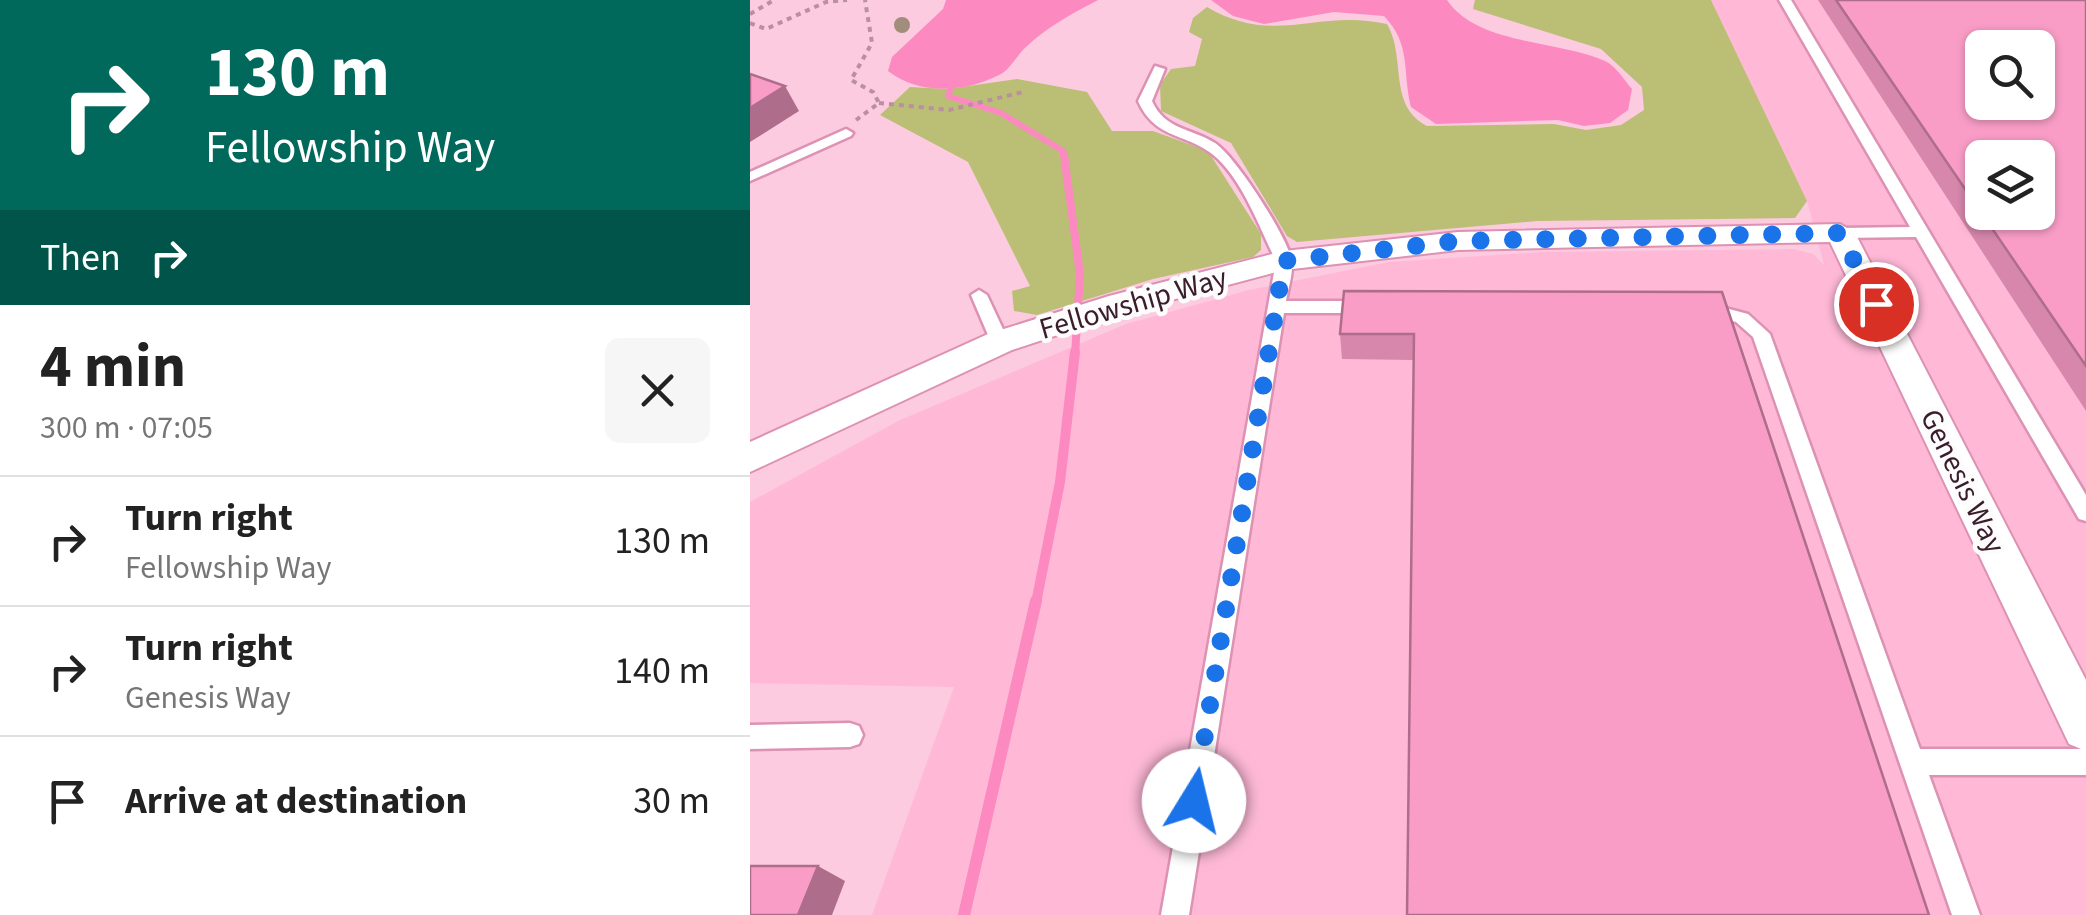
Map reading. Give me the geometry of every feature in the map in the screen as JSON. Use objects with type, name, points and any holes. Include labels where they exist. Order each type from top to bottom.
[{"type":"street","name":"Fellowship Way","points":[[750,458],[1000,342],[1120,303],[1284,261],[1476,240],[1840,233]]},
{"type":"street","name":"Genesis Way","points":[[1840,233],[2086,728]]},
{"type":"lane","points":[[1785,0],[2086,513]]},
{"type":"lane","points":[[1159,69],[1145,101],[1150,116],[1164,129],[1215,148],[1250,194],[1284,261],[1175,915]]},
{"type":"lane","points":[[750,177],[846,134]]},
{"type":"lane","points":[[1840,233],[1920,232]]},
{"type":"lane","points":[[978,295],[1000,342]]},
{"type":"lane","points":[[1277,307],[1395,307]]},
{"type":"lane","points":[[1689,309],[1742,318],[1761,334],[1966,915]]},
{"type":"lane","points":[[750,737],[850,735]]},
{"type":"lane","points":[[1912,762],[2086,762]]},
{"type":"path","points":[[750,14],[774,0]]},
{"type":"path","points":[[750,23],[766,29],[823,1],[846,0]]},
{"type":"path","points":[[865,0],[876,36],[873,50],[851,80],[872,92],[879,103],[925,110],[964,108],[1023,92]]},
{"type":"path","points":[[846,134],[879,103]]},
{"type":"shaded area","points":[[946,0],[1098,0],[1043,33],[1007,70],[985,81],[957,88],[928,88],[888,71],[892,57],[943,9]]},
{"type":"shaded area","points":[[1211,0],[1447,0],[1460,15],[1498,34],[1609,63],[1632,89],[1628,110],[1610,123],[1584,126],[1558,120],[1436,124],[1411,107],[1402,48],[1384,16],[1334,12],[1264,24],[1233,16]]},
{"type":"shaded area","points":[[1711,0],[2086,0],[2086,915],[872,915],[954,687],[750,683],[750,502],[898,421],[1126,324],[1249,290],[1389,262],[1542,252],[1794,249],[1813,254],[1824,265],[1807,201]]},
{"type":"green space","points":[[1475,0],[1711,0],[1807,201],[1795,218],[1538,221],[1297,242],[1287,236],[1231,143],[1161,111],[1160,85],[1171,69],[1195,66],[1202,39],[1189,32],[1193,18],[1207,7],[1231,19],[1275,26],[1338,20],[1387,24],[1402,94],[1415,117],[1427,126],[1554,124],[1586,130],[1621,125],[1644,110],[1642,87],[1601,49],[1473,9]]},
{"type":"green space","points":[[1017,79],[1087,92],[1112,131],[1153,131],[1208,151],[1261,234],[1261,250],[1253,257],[1153,279],[1037,315],[1014,311],[1012,291],[1030,286],[968,162],[880,115],[910,87],[948,89]]},
{"type":"building","points":[[1836,0],[2086,0],[2086,366],[1993,230],[2055,230],[2055,140],[1965,140],[1965,189]]},
{"type":"building","points":[[750,74],[785,86],[750,108]]},
{"type":"building","points":[[1344,291],[1722,292],[1929,915],[1407,915],[1414,334],[1340,334]]},
{"type":"building","points":[[750,866],[818,866],[798,915],[750,915]]},
{"type":"waterway","points":[[954,79],[948,96],[1001,113],[1063,151],[1064,158]]},
{"type":"waterway","points":[[1064,155],[1080,274],[1075,355]]},
{"type":"waterway","points":[[1036,603],[1060,482],[1075,352]]},
{"type":"waterway","points":[[964,915],[1036,601]]},
{"type":"route","points":[[1194,801],[1284,261],[1458,241],[1590,235],[1840,233],[1876,304]]}]
